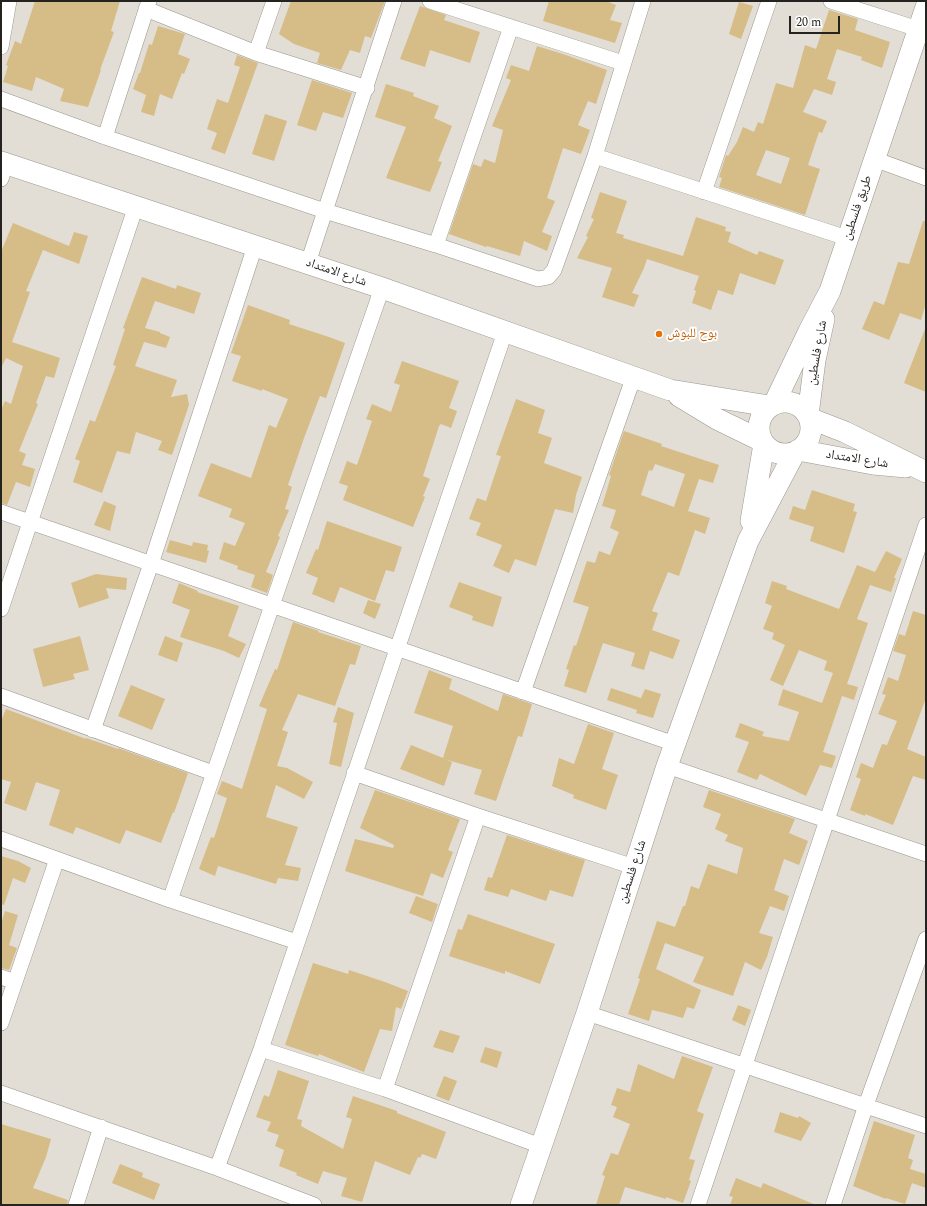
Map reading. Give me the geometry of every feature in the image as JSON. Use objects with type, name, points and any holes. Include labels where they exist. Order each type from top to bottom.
[{"type":"street","points":[[1,47],[9,1]]},
{"type":"street","points":[[256,53],[274,1]]},
{"type":"street","points":[[308,263],[367,88],[394,1]]},
{"type":"street","points":[[430,1],[624,63]]},
{"type":"street","points":[[1,99],[105,137],[325,211],[436,245],[538,280],[548,277],[554,270],[594,156],[643,1]]},
{"type":"street","points":[[704,192],[769,1]]},
{"type":"street","points":[[831,1],[918,29]]},
{"type":"street","points":[[105,137],[147,5],[256,53],[367,88]]},
{"type":"street","name":"طريق فلسطين","points":[[771,405],[830,291],[926,7]]},
{"type":"street","points":[[436,245],[511,27]]},
{"type":"street","points":[[594,156],[848,238]]},
{"type":"street","points":[[874,159],[926,178]]},
{"type":"street","name":"شارع الامتداد","points":[[3,168],[136,206],[382,288],[634,376],[670,390],[717,419],[763,443]]},
{"type":"street","points":[[1,609],[136,206]]},
{"type":"street","points":[[93,730],[152,564],[255,246]]},
{"type":"street","points":[[170,900],[382,288]]},
{"type":"street","name":"شارع فلسطين","points":[[809,417],[815,360],[830,291]]},
{"type":"street","points":[[218,1168],[261,1049],[505,332]]},
{"type":"street","points":[[523,692],[634,376]]},
{"type":"street","name":"شارع الامتداد","points":[[670,390],[771,405]]},
{"type":"street","points":[[787,401],[804,410],[809,417],[811,430],[807,442],[797,451],[789,454],[775,452],[763,443],[759,435],[759,422],[764,411],[771,405],[787,401]]},
{"type":"street","name":"شارع الامتداد","points":[[809,417],[846,432],[921,470]]},
{"type":"street","name":"شارع فلسطين","points":[[748,541],[763,443]]},
{"type":"street","name":"شارع الامتداد","points":[[797,451],[873,464],[921,470]]},
{"type":"street","name":"شارع فلسطين","points":[[521,1205],[587,1013],[667,766],[748,541],[797,451]]},
{"type":"street","points":[[1,512],[675,744]]},
{"type":"street","points":[[698,1205],[926,525]]},
{"type":"street","points":[[1,696],[213,773]]},
{"type":"street","points":[[667,766],[926,854]]},
{"type":"street","points":[[354,773],[478,816],[634,867]]},
{"type":"street","points":[[385,1089],[478,816]]},
{"type":"street","points":[[1,839],[170,900],[297,942]]},
{"type":"street","points":[[1,1023],[8,979],[57,858]]},
{"type":"street","points":[[833,1205],[866,1105],[926,939]]},
{"type":"street","points":[[587,1013],[926,1126]]},
{"type":"street","points":[[261,1049],[385,1089],[541,1146]]},
{"type":"street","points":[[1,1092],[218,1168],[314,1205]]},
{"type":"street","points":[[76,1205],[102,1127]]},
{"type":"building","points":[[35,1],[120,1],[111,31],[114,32],[88,107],[60,101],[64,89],[36,77],[32,91],[3,82],[8,66],[6,65],[15,41],[21,44]]},
{"type":"building","points":[[291,1],[385,1],[371,38],[365,36],[360,53],[350,50],[341,70],[317,63],[320,53],[294,44],[279,34]]},
{"type":"building","points":[[549,1],[606,1],[616,5],[610,20],[622,23],[615,43],[543,21]]},
{"type":"building","points":[[739,2],[753,6],[741,39],[729,34]]},
{"type":"building","points":[[420,6],[446,15],[444,20],[480,32],[470,63],[430,50],[425,67],[400,59]]},
{"type":"building","points":[[829,10],[858,19],[855,30],[890,42],[882,68],[861,60],[862,57],[837,49],[827,79],[836,82],[832,95],[814,89],[803,112],[827,121],[822,133],[819,132],[808,165],[820,169],[805,215],[719,187],[722,178],[719,177],[726,155],[728,156],[737,142],[743,127],[754,132],[758,122],[763,124],[776,83],[793,88],[805,45],[816,49]],"holes":[[[766,150],[790,158],[781,184],[756,175]]]},
{"type":"building","points":[[158,26],[185,34],[178,54],[190,59],[184,74],[182,73],[172,99],[160,94],[154,116],[141,112],[146,95],[133,89],[140,73],[149,44],[152,45]]},
{"type":"building","points":[[537,46],[607,70],[596,104],[588,101],[578,125],[590,130],[581,154],[563,148],[547,198],[555,201],[542,232],[552,236],[547,251],[524,241],[520,256],[487,246],[486,247],[449,234],[473,164],[481,167],[484,159],[495,163],[503,130],[492,126],[511,80],[506,78],[511,65],[529,71]]},
{"type":"building","points":[[237,55],[258,63],[225,154],[211,149],[217,133],[207,129],[217,99],[228,103],[240,67],[234,65]]},
{"type":"building","points":[[312,80],[352,93],[343,118],[323,112],[316,131],[297,125]]},
{"type":"building","points":[[386,84],[414,93],[413,96],[439,106],[434,118],[452,126],[438,161],[442,162],[430,192],[386,178],[406,127],[375,117]]},
{"type":"building","points":[[265,114],[287,121],[274,161],[252,154]]},
{"type":"building","points":[[600,192],[627,201],[616,233],[624,235],[623,238],[683,256],[696,217],[726,227],[725,231],[731,232],[728,242],[757,255],[759,251],[784,260],[775,285],[740,273],[733,295],[718,290],[711,310],[692,303],[696,291],[694,290],[699,276],[647,259],[632,293],[639,295],[634,307],[602,297],[612,268],[577,258],[588,237],[586,236],[594,219],[591,218]]},
{"type":"building","points":[[923,221],[926,221],[926,303],[921,320],[900,313],[889,340],[862,329],[874,301],[884,305],[898,262],[909,264]]},
{"type":"building","points":[[13,223],[69,246],[74,232],[88,236],[79,264],[43,250],[26,291],[30,292],[12,342],[60,358],[54,378],[46,376],[36,403],[38,404],[19,451],[26,454],[22,465],[35,469],[30,487],[16,482],[7,505],[1,503],[1,410],[5,401],[11,404],[23,366],[6,358],[1,368],[1,252]]},
{"type":"building","points":[[142,277],[176,289],[177,285],[201,293],[194,314],[155,301],[145,328],[160,332],[170,337],[166,348],[144,342],[135,366],[177,380],[171,397],[187,394],[189,405],[172,455],[158,450],[162,441],[136,432],[130,454],[117,451],[102,493],[73,482],[80,461],[75,459],[90,420],[95,422],[116,366],[113,365],[125,329],[123,328]]},
{"type":"building","points":[[248,305],[290,320],[289,324],[345,343],[326,398],[320,396],[288,485],[292,487],[285,509],[289,510],[278,536],[280,537],[266,572],[273,575],[267,593],[251,587],[255,575],[237,569],[238,566],[219,559],[224,542],[235,546],[245,523],[229,517],[232,509],[198,496],[211,463],[251,478],[269,425],[276,428],[288,399],[262,389],[262,391],[232,381],[241,356],[231,353]]},
{"type":"building","points":[[926,329],[926,392],[904,383]]},
{"type":"building","points":[[402,361],[459,381],[449,408],[457,411],[451,428],[441,424],[439,426],[423,476],[430,479],[423,496],[425,497],[413,527],[343,500],[348,486],[339,483],[347,461],[357,465],[372,421],[366,419],[372,404],[391,412],[400,385],[394,383]]},
{"type":"building","points":[[516,399],[545,410],[538,433],[552,438],[544,463],[582,477],[576,495],[573,513],[555,509],[536,566],[515,559],[509,573],[493,566],[502,545],[476,535],[481,523],[469,519],[477,498],[486,501],[501,456],[496,455]]},
{"type":"building","points":[[624,431],[662,444],[661,446],[719,465],[713,483],[699,479],[688,511],[710,518],[705,534],[695,530],[679,576],[668,572],[652,611],[658,613],[652,630],[680,640],[673,659],[650,651],[644,670],[631,666],[635,653],[603,643],[586,693],[564,686],[569,670],[566,669],[574,645],[576,646],[589,607],[573,602],[587,561],[595,563],[599,551],[610,555],[619,532],[610,528],[616,510],[602,506],[611,476],[609,475]],"holes":[[[655,464],[685,474],[674,507],[641,495],[649,470],[652,471]]]},
{"type":"building","points":[[812,490],[855,504],[853,511],[857,512],[844,553],[810,541],[814,527],[789,519],[793,506],[805,510]]},
{"type":"building","points":[[104,501],[116,506],[110,531],[94,525]]},
{"type":"building","points":[[327,521],[402,547],[394,572],[386,570],[375,601],[340,587],[334,603],[312,594],[318,578],[306,573],[316,549],[318,550]]},
{"type":"building","points":[[170,540],[192,546],[193,542],[208,545],[207,550],[209,551],[206,563],[166,552]]},
{"type":"building","points":[[886,551],[902,559],[894,578],[896,578],[891,592],[870,585],[857,619],[868,623],[847,684],[858,687],[854,700],[842,696],[823,752],[836,756],[832,768],[820,765],[806,796],[760,774],[757,780],[737,772],[749,742],[735,737],[740,723],[764,732],[762,736],[789,741],[799,712],[778,705],[783,689],[822,703],[833,673],[824,670],[827,661],[799,650],[783,686],[770,680],[785,645],[772,639],[774,633],[763,629],[772,606],[765,603],[772,581],[787,586],[786,589],[839,609],[857,565],[875,572]]},
{"type":"building","points":[[96,574],[127,578],[126,590],[106,588],[109,598],[79,608],[71,583]]},
{"type":"building","points":[[459,582],[502,597],[493,627],[472,620],[473,616],[449,607]]},
{"type":"building","points":[[179,583],[198,591],[197,592],[239,606],[228,636],[246,644],[239,658],[224,651],[180,637],[190,610],[172,603]]},
{"type":"building","points":[[368,600],[381,604],[375,619],[363,613]]},
{"type":"building","points":[[913,611],[926,615],[926,698],[907,749],[926,757],[926,780],[913,776],[893,825],[850,810],[861,779],[856,777],[861,763],[873,768],[882,744],[887,745],[897,721],[878,714],[886,695],[882,694],[888,677],[898,681],[906,655],[893,651],[899,634],[905,636]]},
{"type":"building","points":[[293,622],[361,646],[355,665],[350,664],[335,706],[298,694],[282,730],[288,732],[277,766],[287,768],[313,782],[304,799],[276,785],[266,817],[298,827],[285,865],[301,868],[298,881],[278,878],[276,884],[218,866],[215,876],[199,869],[211,837],[214,838],[227,798],[217,794],[222,781],[242,789],[267,709],[259,706],[275,669],[277,670]]},
{"type":"building","points":[[80,636],[89,670],[73,674],[75,679],[43,687],[33,649]]},
{"type":"building","points":[[165,636],[183,643],[177,662],[158,655]]},
{"type":"building","points":[[429,670],[452,679],[449,689],[498,711],[503,694],[532,704],[522,737],[518,736],[496,801],[474,794],[482,770],[444,759],[452,762],[444,786],[400,769],[411,745],[443,758],[453,726],[414,713]]},
{"type":"building","points":[[131,685],[165,699],[152,730],[118,716]]},
{"type":"building","points":[[611,688],[641,698],[645,689],[661,694],[653,718],[636,713],[637,710],[607,700]]},
{"type":"building","points":[[338,707],[354,713],[341,767],[329,764],[337,723],[333,722]]},
{"type":"building","points":[[6,709],[86,739],[118,748],[188,773],[174,813],[173,812],[161,843],[126,830],[120,844],[76,827],[73,834],[49,825],[60,790],[36,782],[26,811],[4,803],[11,782],[1,779],[1,721]]},
{"type":"building","points":[[588,724],[614,733],[602,769],[618,775],[606,810],[573,798],[574,795],[552,786],[559,758],[574,764]]},
{"type":"building","points":[[375,790],[460,819],[448,850],[453,852],[443,878],[431,873],[423,896],[345,871],[355,839],[393,848],[394,845],[360,828]]},
{"type":"building","points":[[709,790],[795,819],[789,833],[808,841],[799,865],[784,859],[774,890],[789,896],[784,911],[770,906],[759,933],[773,937],[761,970],[745,962],[733,996],[693,982],[704,957],[665,943],[656,969],[701,990],[694,1009],[687,1007],[683,1018],[652,1010],[649,1021],[628,1014],[657,921],[675,927],[683,906],[685,906],[691,886],[699,889],[708,864],[737,874],[743,848],[725,841],[728,835],[715,829],[721,814],[703,807]]},
{"type":"building","points":[[507,835],[585,860],[573,897],[550,890],[546,901],[511,889],[508,897],[484,890],[488,877],[492,878]]},
{"type":"building","points":[[1,856],[18,861],[31,868],[25,883],[13,878],[4,905],[1,904]]},
{"type":"building","points":[[416,896],[438,904],[432,922],[409,913]]},
{"type":"building","points":[[5,911],[18,915],[9,945],[17,948],[9,970],[1,968],[1,924]]},
{"type":"building","points":[[468,914],[555,944],[540,984],[505,971],[505,974],[449,956],[458,929],[462,930]]},
{"type":"building","points":[[313,963],[348,974],[349,970],[408,991],[401,1009],[396,1007],[392,1031],[380,1029],[364,1072],[319,1054],[318,1056],[285,1045]]},
{"type":"building","points":[[738,1005],[751,1010],[745,1026],[732,1020]]},
{"type":"building","points":[[440,1030],[460,1036],[453,1053],[433,1047]]},
{"type":"building","points":[[485,1047],[502,1052],[497,1068],[480,1062]]},
{"type":"building","points":[[682,1056],[713,1067],[697,1111],[704,1114],[689,1159],[695,1160],[689,1180],[691,1181],[683,1203],[666,1197],[666,1199],[625,1187],[619,1205],[596,1205],[605,1176],[602,1175],[611,1153],[618,1155],[630,1124],[613,1117],[617,1107],[611,1105],[617,1088],[630,1092],[638,1064],[674,1079]]},
{"type":"building","points":[[278,1070],[309,1081],[297,1119],[302,1120],[301,1126],[343,1149],[352,1119],[346,1117],[353,1096],[397,1111],[397,1113],[446,1132],[436,1159],[422,1154],[420,1158],[418,1157],[410,1175],[375,1161],[362,1202],[341,1196],[347,1178],[323,1171],[318,1184],[279,1166],[284,1150],[275,1146],[279,1135],[267,1131],[271,1122],[256,1117],[264,1095],[269,1097]]},
{"type":"building","points":[[444,1076],[457,1081],[449,1101],[436,1096]]},
{"type":"building","points":[[780,1112],[798,1118],[799,1116],[811,1123],[801,1141],[774,1132]]},
{"type":"building","points":[[874,1121],[915,1135],[908,1158],[913,1160],[910,1169],[926,1174],[926,1188],[912,1183],[905,1204],[886,1199],[853,1186]]},
{"type":"building","points":[[1,1124],[51,1139],[46,1157],[33,1188],[68,1200],[67,1205],[1,1205]]},
{"type":"building","points":[[120,1164],[143,1173],[142,1177],[160,1184],[154,1200],[112,1183]]},
{"type":"building","points":[[736,1178],[761,1188],[763,1183],[816,1205],[730,1205],[733,1197],[729,1196]]},
{"type":"place","name":"بوح للبوش","points":[[659,334]]}]
